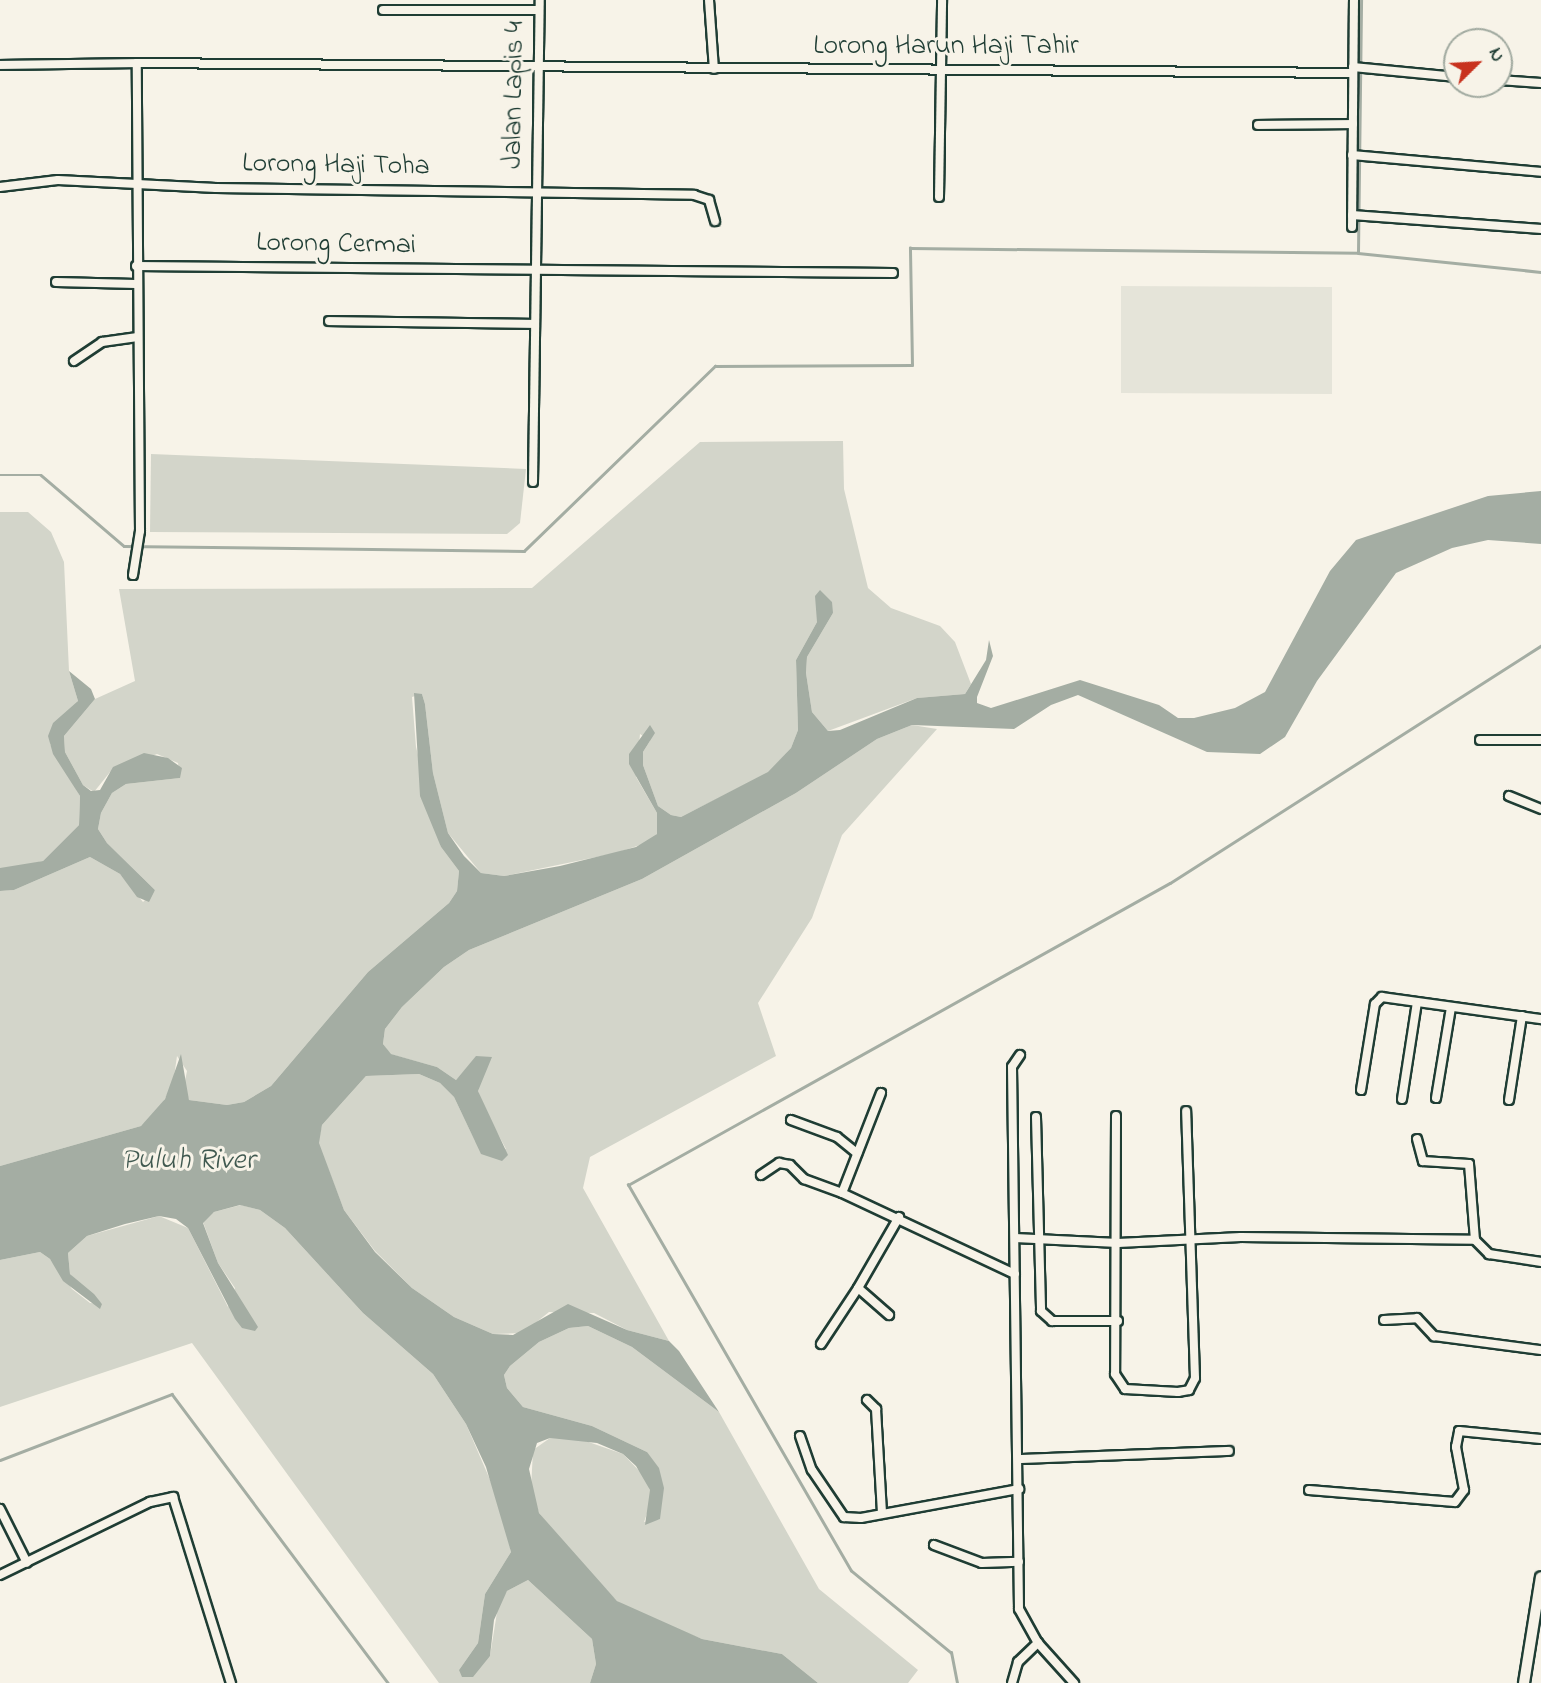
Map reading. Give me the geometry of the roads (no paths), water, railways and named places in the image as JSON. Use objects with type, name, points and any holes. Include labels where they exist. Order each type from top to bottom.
[{"type":"street","name":"Jalan Lapis 4","points":[[533,482],[540,0]]},
{"type":"street","points":[[709,0],[715,69]]},
{"type":"street","points":[[939,197],[942,0]]},
{"type":"street","points":[[1352,228],[1357,215],[1357,155],[1353,124],[1353,0]]},
{"type":"street","points":[[383,10],[539,10]]},
{"type":"street","points":[[133,575],[140,531],[135,182],[137,63]]},
{"type":"street","name":"Lorong Harun Haji Tahir","points":[[0,65],[137,63],[715,69],[1370,69],[1443,76]]},
{"type":"street","points":[[1513,81],[1541,83]]},
{"type":"street","points":[[1258,125],[1353,124]]},
{"type":"street","points":[[1357,155],[1541,172]]},
{"type":"street","name":"Lorong Haji Toha","points":[[0,187],[58,180],[705,196],[714,208],[715,221]]},
{"type":"street","points":[[1357,215],[1541,229]]},
{"type":"street","name":"Lorong Cermai","points":[[136,266],[894,273]]},
{"type":"street","points":[[56,282],[136,284]]},
{"type":"street","points":[[329,321],[535,324]]},
{"type":"street","points":[[74,361],[102,342],[136,337]]},
{"type":"street","points":[[1480,740],[1541,740]]},
{"type":"street","points":[[1509,796],[1541,809]]},
{"type":"street","points":[[1361,1090],[1375,1004],[1382,997],[1541,1019]]},
{"type":"street","points":[[1402,1099],[1417,1002]]},
{"type":"street","points":[[1436,1098],[1451,1007]]},
{"type":"street","points":[[1509,1100],[1522,1016]]},
{"type":"street","points":[[1020,1055],[1012,1067],[1020,1609],[1038,1643],[1068,1681]]},
{"type":"street","points":[[842,1193],[881,1093]]},
{"type":"street","points":[[1116,1116],[1118,1321],[1115,1374],[1125,1389],[1189,1390],[1195,1378],[1187,1241],[1186,1111]]},
{"type":"street","points":[[1036,1117],[1045,1319],[1118,1321]]},
{"type":"street","points":[[791,1120],[837,1137],[858,1153]]},
{"type":"street","points":[[1417,1139],[1423,1161],[1469,1164],[1475,1240],[1489,1254],[1541,1262]]},
{"type":"street","points":[[761,1175],[779,1163],[790,1165],[804,1179],[899,1217],[1015,1275]]},
{"type":"street","points":[[821,1344],[858,1289],[899,1217]]},
{"type":"street","points":[[1015,1238],[1118,1243],[1241,1237],[1475,1240]]},
{"type":"street","points":[[858,1289],[888,1315]]},
{"type":"street","points":[[1384,1320],[1417,1318],[1434,1336],[1541,1350]]},
{"type":"street","points":[[867,1400],[876,1409],[882,1513]]},
{"type":"street","points":[[1309,1490],[1455,1502],[1464,1490],[1456,1447],[1460,1432],[1541,1438]]},
{"type":"street","points":[[800,1436],[812,1469],[836,1510],[852,1517],[1019,1489]]},
{"type":"street","points":[[1019,1460],[1229,1451]]},
{"type":"street","points":[[0,1575],[166,1496],[176,1501],[231,1683]]},
{"type":"street","points":[[0,1509],[27,1563]]},
{"type":"street","points":[[934,1545],[982,1563],[1019,1562]]},
{"type":"street","points":[[1524,1683],[1539,1613],[1541,1577]]},
{"type":"street","points":[[1012,1683],[1018,1662],[1038,1643]]},
{"type":"water","name":"Puluh River","points":[[1541,491],[1541,544],[1488,540],[1452,548],[1396,573],[1317,681],[1285,737],[1260,754],[1207,752],[1078,695],[1051,705],[1014,729],[912,725],[877,739],[796,793],[642,879],[469,950],[444,967],[402,1007],[385,1029],[383,1044],[391,1054],[437,1067],[456,1080],[476,1056],[492,1057],[478,1091],[508,1155],[502,1161],[481,1154],[454,1097],[440,1083],[419,1074],[366,1076],[322,1125],[319,1143],[344,1210],[375,1252],[412,1288],[454,1317],[493,1334],[513,1335],[568,1304],[627,1330],[669,1341],[679,1351],[719,1412],[632,1347],[588,1326],[569,1328],[539,1342],[510,1366],[504,1375],[507,1388],[523,1407],[592,1426],[647,1452],[659,1468],[664,1488],[660,1519],[645,1525],[650,1490],[636,1466],[623,1454],[597,1443],[550,1438],[537,1443],[529,1469],[539,1513],[617,1601],[702,1639],[782,1654],[818,1683],[590,1683],[596,1664],[592,1639],[528,1580],[507,1591],[494,1620],[490,1656],[473,1677],[462,1677],[459,1670],[478,1643],[485,1594],[511,1552],[486,1467],[466,1424],[433,1374],[363,1313],[285,1228],[260,1210],[240,1205],[214,1212],[203,1223],[218,1263],[258,1327],[255,1331],[242,1328],[235,1319],[188,1228],[176,1219],[159,1216],[125,1224],[87,1236],[68,1253],[70,1274],[94,1294],[102,1304],[100,1309],[63,1281],[50,1259],[40,1252],[0,1260],[0,1166],[141,1126],[165,1099],[181,1054],[189,1100],[227,1105],[244,1102],[271,1086],[368,972],[449,903],[457,891],[459,871],[441,847],[420,796],[414,693],[422,694],[425,704],[433,773],[448,833],[464,856],[481,873],[504,876],[560,866],[636,847],[657,834],[657,813],[629,764],[629,754],[650,725],[655,733],[643,752],[643,765],[658,806],[671,815],[681,817],[768,772],[791,748],[798,730],[796,660],[817,622],[815,596],[820,590],[832,602],[833,613],[807,657],[806,673],[812,712],[828,731],[840,730],[917,698],[965,694],[986,660],[989,640],[993,656],[977,703],[991,708],[1080,680],[1159,705],[1178,718],[1194,718],[1235,708],[1265,692],[1330,571],[1356,540],[1488,496]]},
{"type":"water","points":[[69,671],[91,689],[95,699],[64,736],[65,752],[83,785],[91,791],[100,790],[113,767],[144,753],[168,758],[182,768],[180,778],[126,784],[112,793],[101,813],[98,829],[107,843],[155,890],[149,902],[137,897],[120,874],[90,857],[14,890],[0,891],[0,868],[43,861],[79,825],[80,796],[53,754],[48,736],[53,723],[78,701]]},
{"type":"waterway","points":[[1358,252],[1361,0]]},
{"type":"waterway","points":[[0,475],[41,475],[124,546],[524,551],[715,366],[912,365],[910,248],[1358,253],[1541,272]]},
{"type":"waterway","points":[[957,1683],[951,1653],[851,1571],[628,1185],[1170,883],[1541,646]]},
{"type":"waterway","points":[[0,1460],[172,1394],[388,1683]]}]
